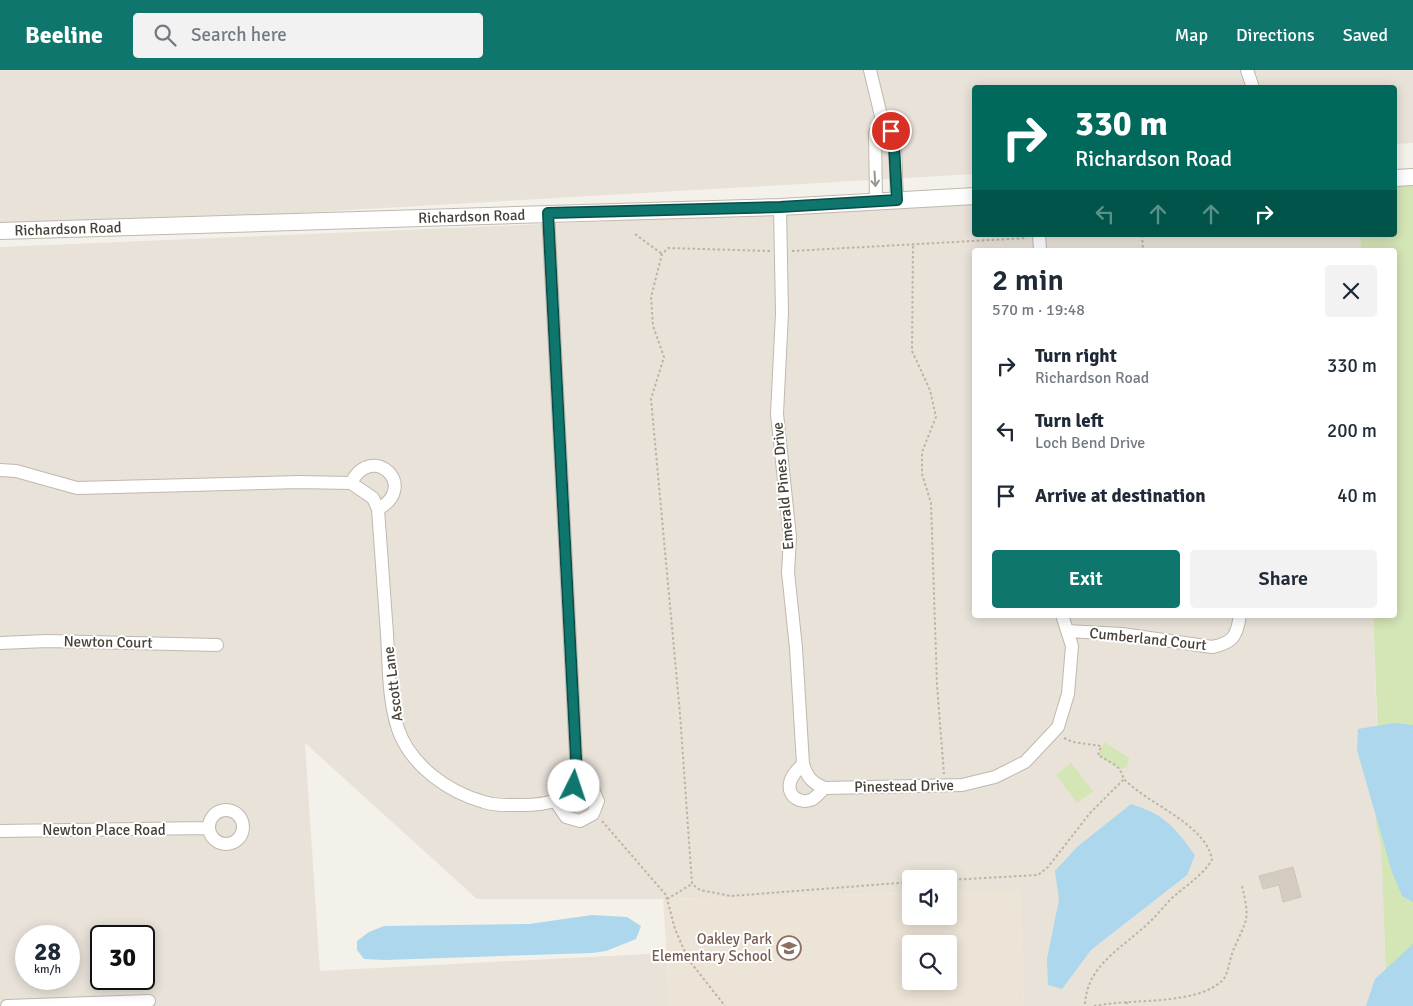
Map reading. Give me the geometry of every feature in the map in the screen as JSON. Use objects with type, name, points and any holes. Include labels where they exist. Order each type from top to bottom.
[{"type":"street","points":[[870,70],[883,124],[891,131],[894,145],[897,200]]},
{"type":"street","points":[[1247,70],[1252,85]]},
{"type":"street","points":[[876,201],[875,133],[883,124]]},
{"type":"street","points":[[1397,178],[1413,177]]},
{"type":"street","name":"Richardson Road","points":[[0,231],[780,207],[972,196]]},
{"type":"street","name":"Emerald Pines Drive","points":[[780,207],[782,313],[777,414],[790,537],[788,572],[796,648],[802,764],[819,786]]},
{"type":"street","points":[[548,213],[577,777],[569,794],[556,802],[566,817],[580,821],[594,813],[598,801],[592,787],[577,777]]},
{"type":"street","points":[[0,470],[16,471],[77,488],[289,482],[350,483],[373,498],[378,509],[389,504],[395,493],[395,481],[388,471],[378,465],[366,466],[356,472],[350,483]]},
{"type":"street","name":"Ascott Lane","points":[[378,509],[392,700],[399,731],[420,765],[449,788],[486,803],[524,805],[556,802]]},
{"type":"street","name":"Pinestead Drive","points":[[819,786],[944,787],[995,777],[1025,762],[1058,727],[1068,694],[1072,646],[1063,618]]},
{"type":"street","name":"Cumberland Court","points":[[1067,631],[1122,634],[1212,647],[1226,644],[1232,639],[1239,618]]},
{"type":"street","name":"Newton Court","points":[[0,643],[47,641],[217,645]]},
{"type":"street","points":[[802,764],[789,785],[791,793],[796,799],[805,801],[813,799],[819,786]]},
{"type":"street","name":"Newton Place Road","points":[[0,831],[207,828]]},
{"type":"street","points":[[7,1006],[149,1001]]},
{"type":"path","points":[[635,234],[662,254]]},
{"type":"path","points":[[902,883],[731,896],[700,890],[692,884],[680,714],[651,399],[664,357],[653,326],[651,297],[662,254],[668,248],[781,251],[1040,241]]},
{"type":"path","points":[[913,246],[912,351],[930,390],[936,417],[922,452],[922,474],[931,504],[933,523],[937,685],[944,787]]},
{"type":"path","points":[[1053,732],[1073,742],[1101,746],[1098,755],[1120,769],[1124,779],[1195,832],[1210,852],[1212,860],[1198,878],[1171,899],[1147,925],[1106,959],[1092,976],[1086,991],[1085,1006]]},
{"type":"path","points":[[957,880],[1038,875],[1048,867],[1090,813],[1124,779]]},
{"type":"path","points":[[594,813],[667,899],[675,929],[688,959],[724,1006]]},
{"type":"path","points":[[667,899],[692,884]]},
{"type":"path","points":[[1094,1006],[1126,1002],[1174,1002],[1206,994],[1223,980],[1239,936],[1245,928],[1248,912],[1242,886]]},
{"type":"path","points":[[1126,1002],[1129,1006]]},
{"type":"shaded area","points":[[0,70],[1413,70],[1413,143],[1397,144],[1397,85],[972,85],[972,174],[0,230]]},
{"type":"shaded area","points":[[972,203],[972,237],[1360,237],[1361,248],[972,248],[972,618],[1373,618],[1387,1006],[1024,1006],[1020,891],[957,892],[957,870],[902,870],[902,893],[663,899],[477,899],[305,743],[320,971],[666,953],[670,1006],[0,1006],[0,247],[637,220]]},
{"type":"shaded area","name":"Oakley Park Elementary School","points":[[1020,890],[1024,1006],[670,1006],[663,899],[902,893],[902,925],[957,925],[957,892]]},
{"type":"green space","points":[[1413,180],[1413,1006],[1386,977],[1381,845],[1376,825],[1378,739],[1373,618],[1397,618],[1397,248],[1361,248],[1360,237],[1397,237],[1397,181]]},
{"type":"green space","points":[[1104,742],[1129,758],[1127,767],[1120,769],[1098,755]]},
{"type":"green space","points":[[1071,763],[1093,791],[1077,803],[1056,775]]},
{"type":"water","points":[[1394,723],[1413,725],[1413,902],[1402,896],[1392,872],[1357,750],[1358,729]]},
{"type":"water","points":[[1131,804],[1153,813],[1175,829],[1195,855],[1187,875],[1091,950],[1062,989],[1048,985],[1047,959],[1059,900],[1055,871],[1077,847]]},
{"type":"water","points":[[592,915],[627,917],[641,926],[636,939],[606,951],[592,953],[385,960],[364,959],[357,950],[357,941],[369,932],[384,926],[529,924]]},
{"type":"water","points":[[1413,944],[1413,1006],[1366,1006],[1375,979]]},
{"type":"building","points":[[1293,867],[1301,897],[1283,902],[1279,885],[1263,889],[1259,876]]},
{"type":"place","name":"Oakley Park Elementary School","points":[[789,948]]},
{"type":"route","points":[[574,786],[577,777],[548,213],[780,207],[897,200],[894,145],[891,131]]}]
